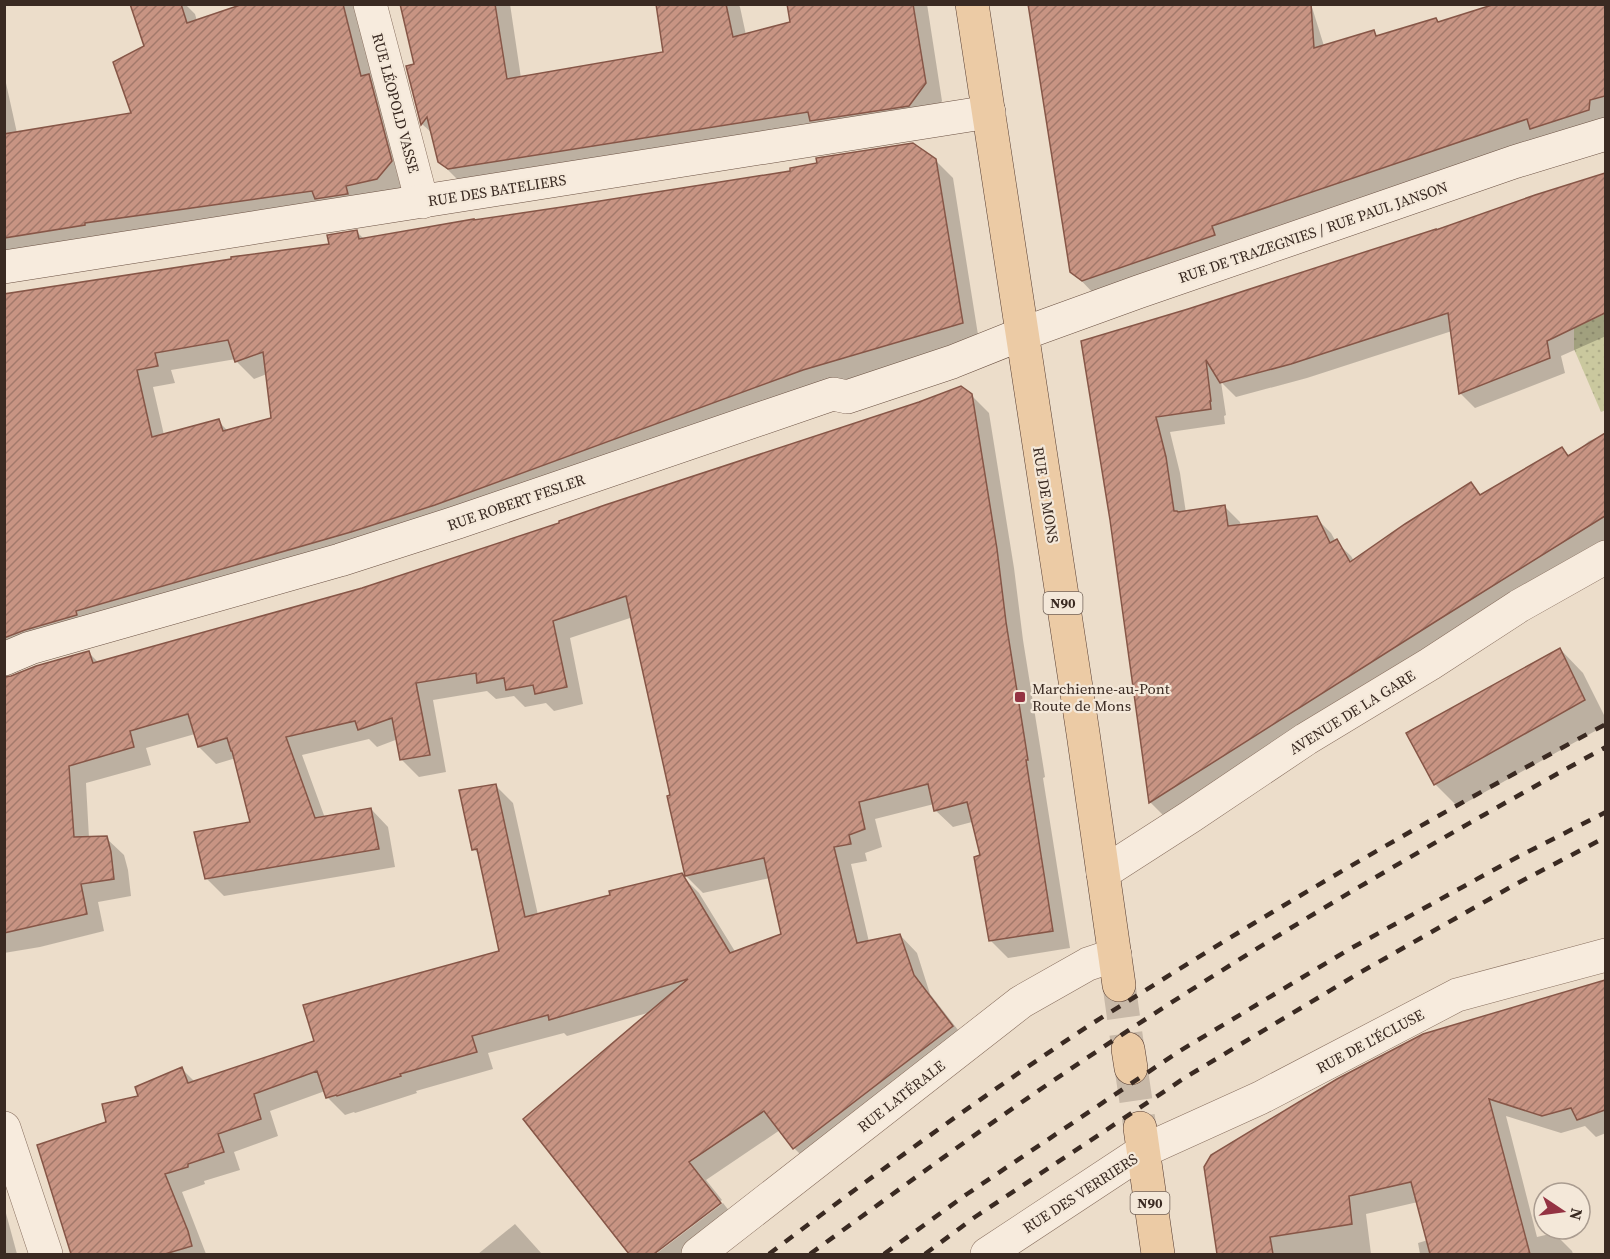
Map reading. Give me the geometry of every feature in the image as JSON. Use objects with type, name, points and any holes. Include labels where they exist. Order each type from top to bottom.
[{"type":"main road","name":"RUE LÉOPOLD VASSE","points":[[370,4],[422,202]]},
{"type":"main road","name":"RUE DE MONS","points":[[972,4],[1117,970]]},
{"type":"main road","name":"RUE DES BATELIERS","points":[[4,267],[989,112]]},
{"type":"main road","name":"RUE DE TRAZEGNIES / RUE PAUL JANSON","points":[[1022,334],[1503,166],[1605,134]]},
{"type":"main road","name":"RUE ROBERT FESLER","points":[[4,658],[30,648],[352,556],[833,394],[847,397],[952,362],[1022,334]]},
{"type":"main road","name":"AVENUE DE LA GARE","points":[[1103,873],[1306,739],[1430,664],[1519,606],[1605,557]]},
{"type":"main road","name":"RUE DE L'ÉCLUSE","points":[[1141,1140],[1260,1098],[1457,995],[1605,955]]},
{"type":"main road","name":"RUE LATÉRALE","points":[[698,1254],[1021,1002],[1088,964],[1117,970]]},
{"type":"main road","points":[[4,1128],[46,1254]]},
{"type":"main road","name":"RUE DES VERRIERS","points":[[987,1254],[1141,1140]]},
{"type":"main road","name":"N90","points":[[1141,1140],[1158,1254]]},
{"type":"shaded area","points":[[1605,314],[1606,410],[1601,412],[1574,349],[1574,328]]},
{"type":"building","points":[[130,4],[181,4],[187,23],[243,4],[343,4],[361,76],[369,74],[392,161],[377,179],[346,186],[348,194],[315,199],[312,191],[85,223],[85,225],[4,238],[4,134],[131,113],[113,62],[144,46]]},
{"type":"building","points":[[400,4],[495,4],[507,79],[663,52],[656,4],[726,4],[733,37],[790,22],[787,4],[913,4],[926,83],[909,106],[810,121],[808,112],[448,169],[438,162],[427,117],[421,125],[406,66],[414,64]]},
{"type":"building","points":[[1028,4],[1311,4],[1314,48],[1374,30],[1376,36],[1436,18],[1438,22],[1495,4],[1605,4],[1605,96],[1590,100],[1589,110],[1530,129],[1527,119],[1212,226],[1215,235],[1082,281],[1070,272]]},
{"type":"building","points":[[913,143],[936,159],[963,323],[803,370],[435,505],[351,532],[76,611],[77,615],[4,638],[4,294],[231,259],[231,257],[329,244],[327,235],[357,230],[359,239],[474,219],[790,171],[790,168],[817,163],[816,158]],"holes":[[[228,340],[235,362],[263,352],[271,418],[223,431],[219,419],[152,437],[137,370],[158,366],[155,353]]]},
{"type":"building","points":[[1605,173],[1605,313],[1547,341],[1550,358],[1459,394],[1448,313],[1291,364],[1220,383],[1206,360],[1211,409],[1156,417],[1166,457],[1174,511],[1225,505],[1228,526],[1317,516],[1330,543],[1337,539],[1350,562],[1471,482],[1480,495],[1562,447],[1568,456],[1605,433],[1605,516],[1149,803],[1110,520],[1081,341],[1436,230]]},
{"type":"building","points":[[961,386],[972,394],[1053,931],[989,941],[974,857],[980,855],[967,802],[934,811],[928,784],[859,802],[865,829],[849,835],[851,844],[834,847],[857,943],[900,934],[914,975],[953,1026],[793,1149],[764,1111],[689,1162],[721,1203],[654,1254],[629,1254],[523,1119],[688,979],[549,1020],[548,1015],[472,1036],[477,1052],[400,1074],[401,1076],[337,1096],[326,1098],[317,1071],[254,1094],[261,1119],[218,1134],[224,1152],[165,1174],[192,1246],[165,1254],[71,1254],[37,1145],[106,1122],[102,1104],[138,1096],[135,1087],[182,1067],[188,1083],[314,1041],[303,1005],[499,951],[477,849],[472,850],[459,790],[496,784],[525,917],[610,895],[609,891],[682,873],[730,953],[781,934],[764,858],[685,876],[667,796],[670,795],[626,596],[553,621],[567,687],[535,694],[533,685],[506,690],[504,678],[477,683],[476,673],[416,683],[430,755],[400,760],[392,718],[358,730],[355,721],[286,737],[315,818],[371,808],[379,849],[205,879],[194,832],[250,822],[227,738],[198,747],[188,714],[130,731],[134,747],[69,766],[74,837],[107,836],[114,879],[81,884],[87,914],[4,933],[4,677],[89,651],[93,663],[362,588]]},
{"type":"building","points":[[1560,648],[1585,700],[1434,785],[1406,733]]},
{"type":"building","points":[[1605,980],[1605,1110],[1577,1120],[1571,1108],[1542,1116],[1489,1099],[1530,1254],[1430,1254],[1411,1182],[1349,1196],[1352,1224],[1270,1237],[1273,1254],[1217,1254],[1204,1167],[1211,1155],[1337,1079],[1423,1034]]},
{"type":"tunnel","points":[[1119,985],[1128,1049]]},
{"type":"tunnel","points":[[1131,1068],[1140,1128]]},
{"type":"railway","points":[[769,1254],[957,1116],[1094,1023],[1323,882],[1606,724]]},
{"type":"railway","points":[[810,1254],[1012,1109],[1209,978],[1406,860],[1606,747]]},
{"type":"railway","points":[[884,1254],[967,1194],[1178,1052],[1348,950],[1508,862],[1606,812]]},
{"type":"railway","points":[[925,1254],[975,1217],[1186,1077],[1361,972],[1516,884],[1606,837]]},
{"type":"place","name":"Marchienne-au-Pont Route de Mons","points":[[1020,697]]}]
